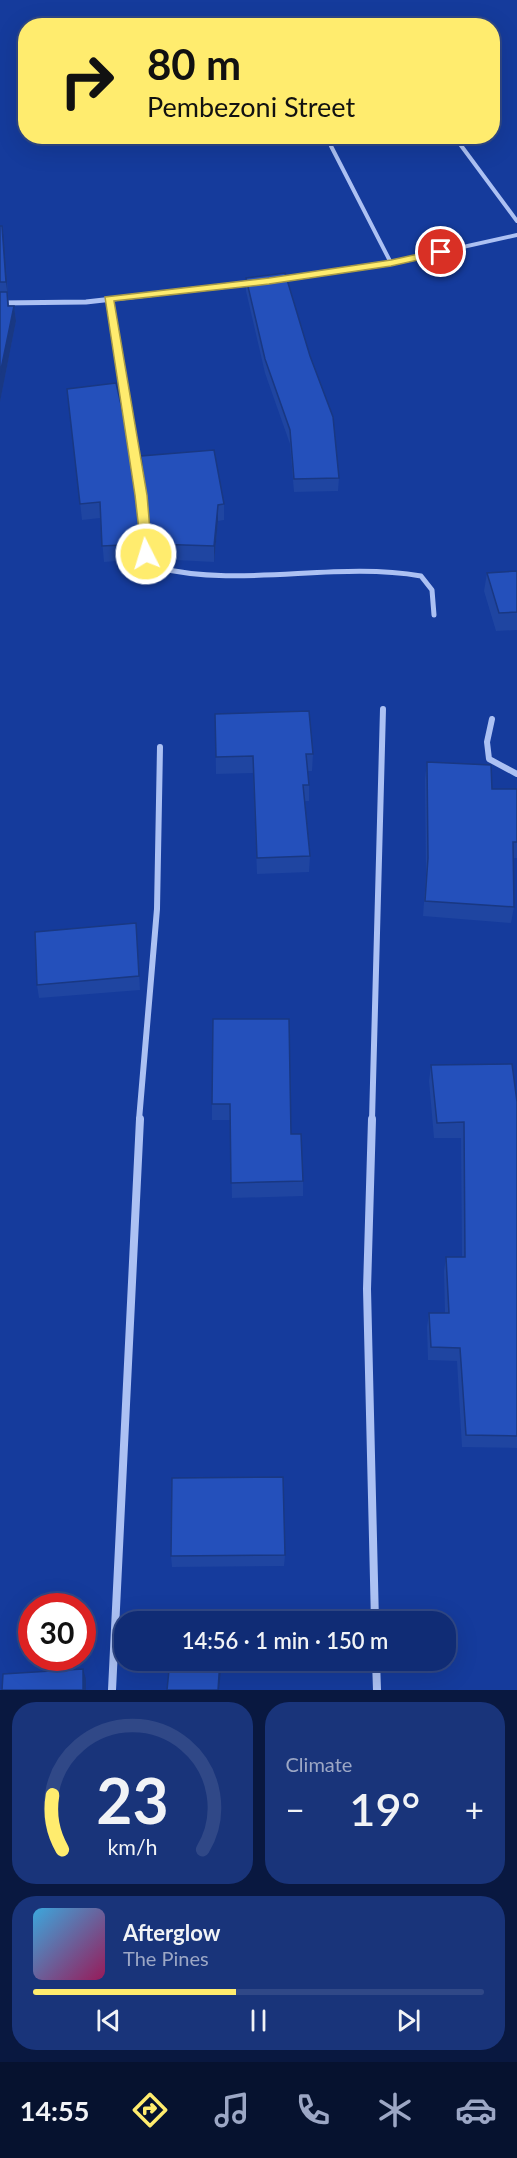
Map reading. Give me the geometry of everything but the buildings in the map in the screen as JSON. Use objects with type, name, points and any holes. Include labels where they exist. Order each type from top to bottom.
[{"type":"street","points":[[460,144],[517,221]]},
{"type":"street","points":[[331,146],[391,263]]},
{"type":"street","points":[[269,281],[391,263],[517,235]]},
{"type":"street","points":[[0,303],[109,299],[257,282]]},
{"type":"street","points":[[109,299],[141,495],[146,554],[156,567],[175,572],[278,575],[398,572],[421,576],[432,590],[434,615]]},
{"type":"street","points":[[375,1611],[367,1289],[383,709]]},
{"type":"street","points":[[492,719],[487,742],[489,759],[517,774]]},
{"type":"street","points":[[112,1690],[140,1101],[157,909],[160,747]]},
{"type":"street","points":[[376,1671],[377,1690]]},
{"type":"route","points":[[146,554],[141,495],[109,299],[269,281],[391,263],[441,252]]}]
